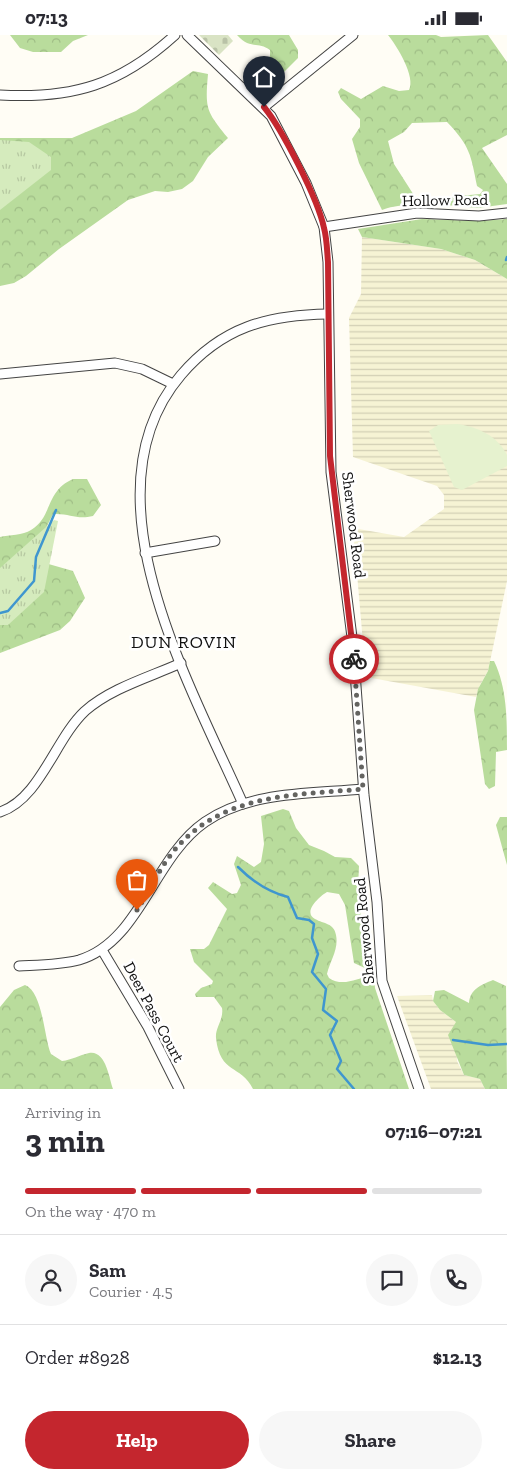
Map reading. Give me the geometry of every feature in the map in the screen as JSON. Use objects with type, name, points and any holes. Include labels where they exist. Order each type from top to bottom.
[{"type":"street","points":[[0,95],[37,97],[66,94],[89,88],[108,81],[144,61],[175,35]]},
{"type":"street","name":"Sherwood Road","points":[[187,35],[264,107],[271,116],[318,208],[324,227],[328,262],[331,464],[353,645],[363,789],[377,902],[382,981],[388,1004],[419,1089]]},
{"type":"street","points":[[264,107],[353,35]]},
{"type":"street","name":"Hollow Road","points":[[324,227],[417,213],[479,216],[507,213]]},
{"type":"street","points":[[243,804],[181,663],[157,603],[145,553],[141,494],[146,447],[157,411],[173,384],[200,355],[215,343],[251,324],[290,315],[328,313]]},
{"type":"street","points":[[0,374],[115,363],[142,369],[173,384]]},
{"type":"street","points":[[145,553],[215,541]]},
{"type":"street","points":[[0,812],[25,796],[66,733],[86,710],[113,693],[181,663]]},
{"type":"street","points":[[18,966],[69,962],[102,949],[129,922],[178,846],[206,822],[243,804],[268,798],[363,789]]},
{"type":"street","name":"Deer Pass Court","points":[[102,949],[139,1010],[179,1089]]},
{"type":"shaded area","points":[[362,237],[441,249],[475,260],[507,279],[507,581],[488,671],[476,697],[366,677],[353,528],[404,537],[444,509],[444,495],[437,486],[353,457],[349,318],[361,294]]},
{"type":"shaded area","points":[[432,995],[433,1001],[440,1010],[456,1022],[457,1061],[464,1075],[480,1079],[485,1089],[431,1089],[397,996]]},
{"type":"green space","points":[[10,35],[88,35],[73,41],[61,52],[33,52],[20,48]]},
{"type":"green space","points":[[199,35],[228,35],[233,41],[219,55]]},
{"type":"green space","points":[[237,35],[289,35],[298,50],[298,58],[265,91],[255,86],[253,80],[270,56],[270,50],[266,47],[250,44]]},
{"type":"green space","points":[[388,35],[436,35],[441,37],[488,35],[507,62],[507,135],[482,148],[507,184],[507,204],[478,208],[436,204],[449,197],[480,194],[483,190],[477,186],[471,158],[465,145],[447,122],[412,123],[404,132],[388,141],[394,164],[417,200],[382,210],[359,163],[352,139],[360,127],[360,119],[341,99],[338,92],[341,88],[361,99],[383,86],[399,91],[409,90],[410,77],[408,70]]},
{"type":"green space","points":[[193,71],[208,74],[207,103],[215,122],[228,138],[208,157],[193,181],[182,189],[168,192],[155,191],[128,200],[59,249],[26,276],[14,283],[0,286],[0,138],[72,138],[136,111]]},
{"type":"green space","points":[[0,140],[29,142],[51,157],[51,170],[0,210]]},
{"type":"green space","points":[[422,219],[479,221],[507,219],[507,279],[475,260],[441,249],[362,237],[358,229]]},
{"type":"green space","points":[[457,424],[472,427],[486,433],[498,442],[507,455],[507,466],[462,490],[454,487],[429,431],[438,425]]},
{"type":"green space","points":[[73,479],[87,479],[101,505],[93,516],[82,517],[53,514],[42,536],[45,563],[73,571],[85,598],[70,621],[60,630],[0,653],[0,537],[24,533],[38,525],[58,490]]},
{"type":"green space","points":[[54,520],[58,521],[44,592],[8,625],[0,625],[0,568]]},
{"type":"green space","points":[[490,661],[494,661],[502,682],[506,715],[507,750],[496,752],[495,786],[489,789],[485,784],[474,710],[478,689],[488,671]]},
{"type":"green space","points":[[283,809],[289,811],[296,828],[309,845],[335,857],[351,858],[359,866],[358,888],[362,929],[371,963],[367,969],[354,963],[345,905],[339,894],[327,892],[314,904],[310,912],[311,916],[331,926],[335,931],[337,940],[327,974],[329,978],[334,981],[344,982],[371,975],[374,978],[375,988],[409,1089],[253,1089],[243,1076],[226,1064],[218,1050],[216,1038],[222,1016],[222,1008],[214,997],[196,997],[195,994],[201,988],[212,984],[213,981],[194,962],[190,949],[204,949],[209,945],[227,909],[208,888],[213,882],[232,894],[237,893],[241,885],[234,864],[237,856],[254,867],[261,862],[264,844],[261,816]]},
{"type":"green space","points":[[500,817],[507,817],[507,865],[496,825]]},
{"type":"green space","points":[[493,980],[506,986],[507,1089],[485,1089],[480,1079],[464,1075],[448,1035],[456,1022],[440,1010],[433,1001],[435,991],[444,990],[469,1003],[471,994],[474,991]]},
{"type":"green space","points":[[25,985],[36,996],[51,1054],[62,1061],[95,1053],[103,1060],[106,1066],[113,1089],[0,1089],[0,1007],[14,990]]},
{"type":"waterway","points":[[0,613],[8,611],[34,581],[36,557],[56,510]]},
{"type":"waterway","points":[[238,867],[261,885],[288,897],[297,918],[309,920],[314,924],[312,938],[318,954],[312,972],[326,989],[323,1010],[337,1021],[330,1035],[341,1061],[337,1069],[354,1089]]},
{"type":"waterway","points":[[453,1040],[488,1045],[507,1044]]},
{"type":"way so far","points":[[137,910],[178,846],[196,829],[229,809],[268,798],[363,789],[354,659]]},
{"type":"district","name":"DUN ROVIN","points":[[184,642]]},
{"type":"route","points":[[264,107],[278,128],[306,183],[318,208],[324,227],[328,262],[330,456],[354,659]]}]
